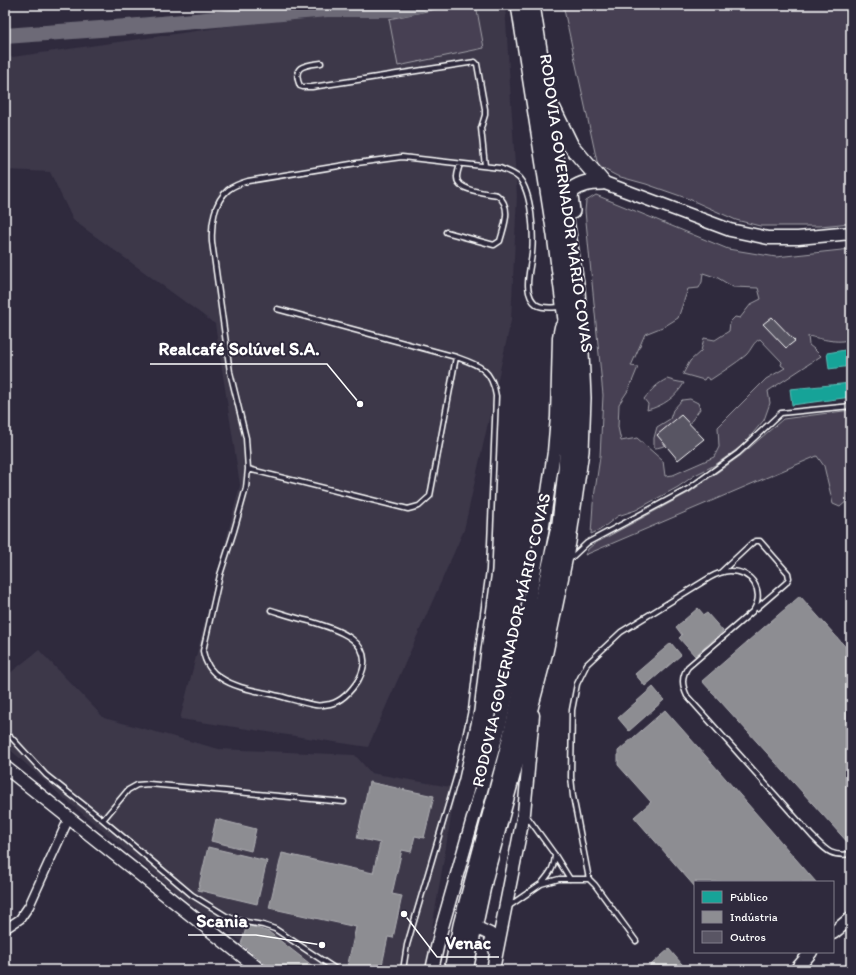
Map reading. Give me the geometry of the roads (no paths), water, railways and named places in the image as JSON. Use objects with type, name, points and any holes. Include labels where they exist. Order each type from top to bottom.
[{"type":"highway","name":"RODOVIA GOVERNADOR MÁRIO COVAS","points":[[465,970],[486,878],[545,652],[568,542],[581,451],[583,398],[576,290],[546,92],[526,6]]},
{"type":"highway","name":"RODOVIA GOVERNADOR MÁRIO COVAS","points":[[452,970],[462,925],[506,756],[560,523],[566,470],[570,407],[570,357],[526,6]]},
{"type":"highway","points":[[546,92],[571,146],[602,182]]},
{"type":"highway","points":[[581,355],[582,281],[570,196],[572,190],[579,185],[590,182],[602,182]]},
{"type":"street","points":[[602,182],[730,230],[768,238],[798,238],[851,233]]},
{"type":"street","points":[[432,970],[440,934],[500,724],[524,627],[542,532],[554,452],[559,336],[565,314]]},
{"type":"street","points":[[493,970],[527,796],[534,695]]},
{"type":"street","points":[[5,767],[260,970]]},
{"type":"street","points":[[5,929],[20,918],[29,906],[69,818]]},
{"type":"street","points":[[834,932],[851,918]]},
{"type":"street","points":[[440,934],[460,925]]},
{"type":"street","points":[[476,928],[490,934],[497,953]]},
{"type":"street","points":[[796,970],[810,953]]},
{"type":"lane","points":[[321,63],[299,68],[300,86],[312,87],[472,61],[475,62],[485,109],[485,116],[481,128],[485,166]]},
{"type":"lane","points":[[271,610],[331,627],[345,633],[355,641],[361,649],[364,658],[363,668],[359,678],[350,692],[332,704],[315,705],[234,685],[221,678],[209,668],[204,659],[203,651],[220,575],[246,488],[248,469],[246,438],[230,372],[212,242],[212,225],[221,199],[228,190],[236,185],[248,181],[402,157],[500,168],[518,177],[523,183],[527,192],[533,250],[528,281],[530,293],[535,303],[542,307],[565,314]]},
{"type":"lane","points":[[446,232],[494,245],[500,241],[507,217],[505,204],[497,195],[466,188],[459,184],[456,176],[460,164]]},
{"type":"lane","points":[[277,309],[456,357],[475,364],[485,370],[491,378],[496,396],[489,570],[470,718],[456,778],[407,945],[403,970]]},
{"type":"lane","points":[[248,469],[408,509],[419,506],[430,496],[456,357]]},
{"type":"lane","points":[[563,566],[587,543],[688,489],[738,453],[781,413],[851,406]]},
{"type":"lane","points":[[720,573],[752,543],[760,541],[788,573],[788,578],[786,583],[684,672],[682,680],[683,688],[692,701],[828,852],[839,856],[851,854]]},
{"type":"lane","points":[[636,941],[589,879],[573,796],[571,777],[572,710],[577,684],[587,664],[621,632],[709,578],[720,573],[731,571],[739,573],[748,576],[754,582],[759,597],[753,611]]},
{"type":"lane","points":[[11,737],[46,775],[103,820],[192,895],[226,916],[240,921],[263,925],[275,929],[337,970]]},
{"type":"lane","points":[[103,820],[128,790],[137,785],[149,784],[344,802]]},
{"type":"lane","points":[[524,812],[555,855],[570,879]]},
{"type":"lane","points":[[506,908],[541,884],[555,865],[555,855]]},
{"type":"lane","points":[[541,884],[559,879],[589,879]]},
{"type":"waterway","points":[[5,36],[127,27],[327,9],[398,9],[419,5]]},
{"type":"place","name":"Realcafé Solúvel S.A.","points":[[360,404]]},
{"type":"place","name":"Venac","points":[[404,914]]},
{"type":"place","name":"Scania","points":[[322,945]]}]
